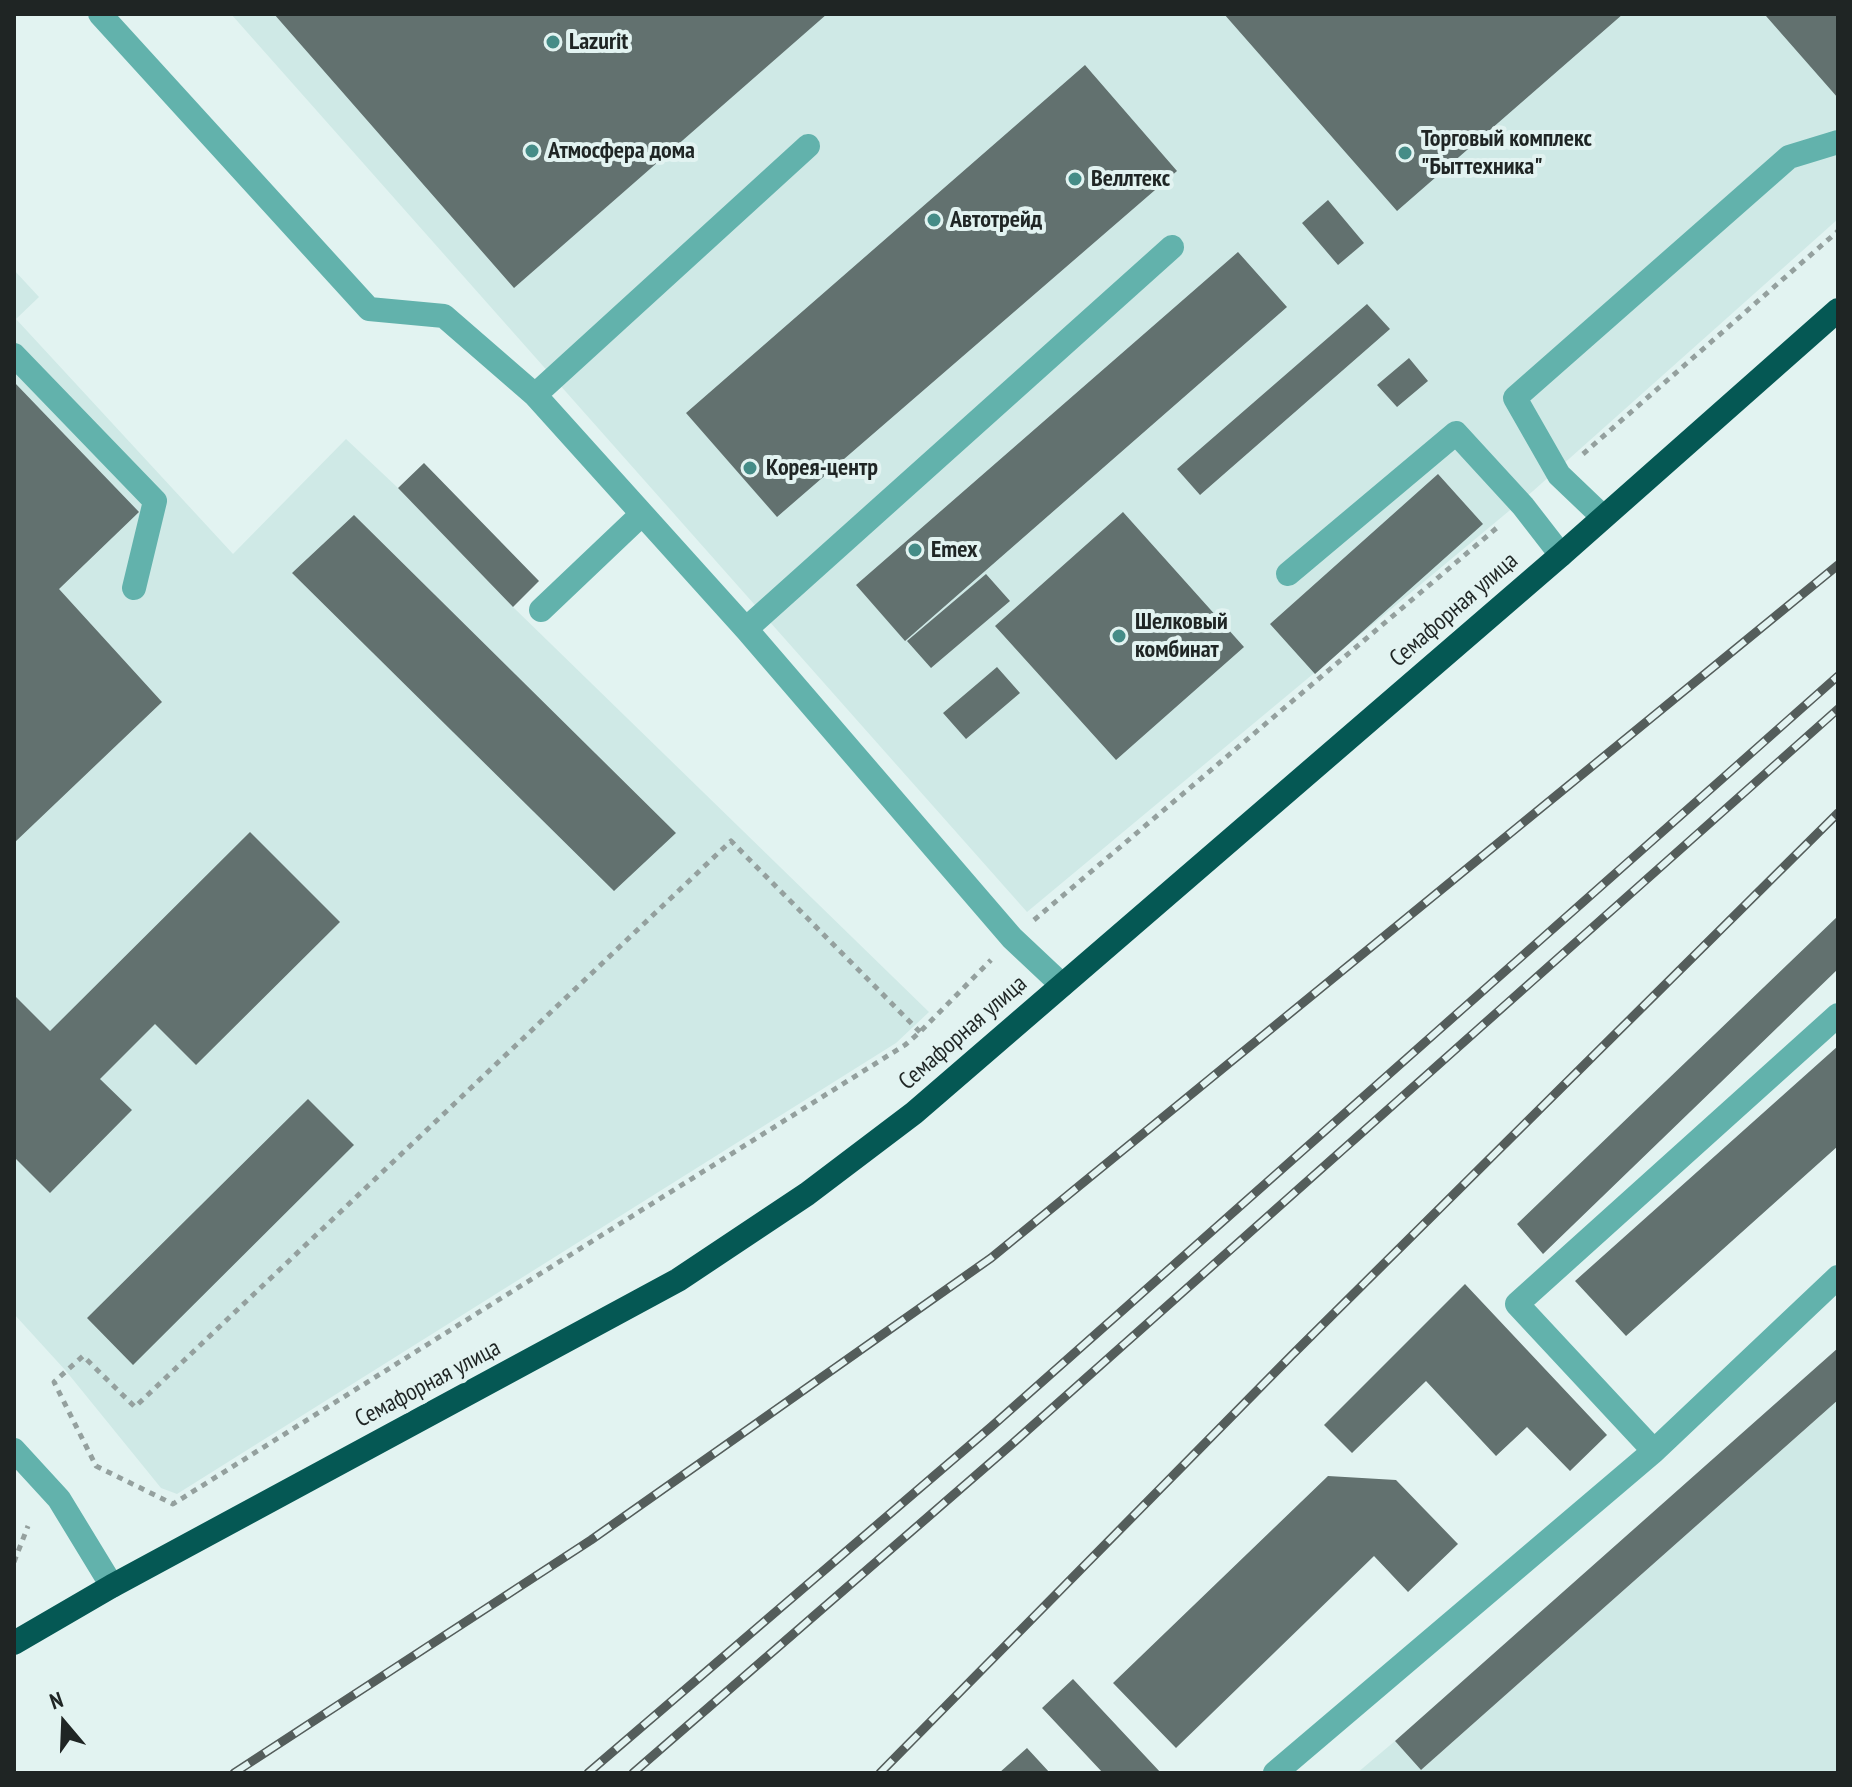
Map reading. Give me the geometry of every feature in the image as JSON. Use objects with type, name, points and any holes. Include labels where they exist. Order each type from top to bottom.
[{"type":"highway","name":"Семафорная улица","points":[[14,1643],[112,1586],[678,1280],[807,1194],[914,1113],[1561,555],[1838,310]]},
{"type":"street","points":[[100,14],[369,309],[444,316],[535,395],[746,629],[1012,938],[1062,985]]},
{"type":"street","points":[[1603,517],[1559,475],[1515,398],[1789,157],[1838,142]]},
{"type":"street","points":[[535,395],[808,146]]},
{"type":"street","points":[[746,629],[1172,247]]},
{"type":"street","points":[[14,355],[155,501],[134,588]]},
{"type":"street","points":[[1288,574],[1456,433],[1523,506],[1561,555]]},
{"type":"street","points":[[541,610],[641,515]]},
{"type":"street","points":[[1654,1451],[1517,1304],[1838,1015]]},
{"type":"street","points":[[1275,1773],[1654,1451],[1838,1277]]},
{"type":"street","points":[[14,1450],[59,1499],[112,1586]]},
{"type":"path","points":[[1559,475],[1838,231]]},
{"type":"path","points":[[920,1032],[731,841],[135,1407],[83,1356],[54,1382],[96,1466],[173,1504],[905,1045],[920,1032],[1012,938],[1523,506]]},
{"type":"path","points":[[14,1562],[28,1526]]},
{"type":"shaded area","points":[[231,14],[1838,14],[1838,219],[1533,491],[1027,912]]},
{"type":"shaded area","points":[[14,270],[39,297],[16,319],[233,554],[346,439],[513,607],[929,1012],[896,1043],[177,1494],[161,1488],[66,1371],[14,1314]]},
{"type":"shaded area","points":[[1838,1400],[1838,1773],[1357,1773],[1395,1741],[1421,1770]]},
{"type":"building","name":"Атмосфера дома","points":[[274,14],[827,14],[514,288]]},
{"type":"building","name":"Торговый комплекс \"Быттехника\"","points":[[1224,14],[1623,14],[1397,211]]},
{"type":"building","points":[[1838,14],[1838,98],[1766,16]]},
{"type":"building","points":[[1085,65],[1177,171],[777,517],[686,413]]},
{"type":"building","points":[[1328,200],[1364,243],[1338,265],[1302,223]]},
{"type":"building","points":[[1238,252],[1287,307],[905,641],[856,585]]},
{"type":"building","points":[[1367,304],[1390,329],[1200,495],[1177,469]]},
{"type":"building","points":[[1409,358],[1428,381],[1397,407],[1377,385]]},
{"type":"building","points":[[14,382],[139,512],[59,589],[162,702],[14,843]]},
{"type":"building","points":[[424,463],[539,581],[513,607],[398,488]]},
{"type":"building","points":[[1438,474],[1483,524],[1315,674],[1270,624]]},
{"type":"building","name":"Шелковый комбинат","points":[[1123,512],[1244,647],[1116,760],[995,626]]},
{"type":"building","points":[[354,515],[676,833],[614,891],[292,573]]},
{"type":"building","points":[[986,574],[1010,601],[931,668],[907,641]]},
{"type":"building","points":[[997,667],[1020,693],[966,739],[943,713]]},
{"type":"building","points":[[250,832],[340,922],[196,1065],[155,1024],[100,1079],[132,1110],[50,1193],[14,1157],[14,995],[50,1031]]},
{"type":"building","points":[[1838,916],[1838,969],[1543,1254],[1517,1224]]},
{"type":"building","points":[[1838,1046],[1838,1146],[1626,1336],[1575,1281]]},
{"type":"building","points":[[308,1099],[354,1145],[133,1365],[87,1318]]},
{"type":"building","points":[[1465,1284],[1607,1435],[1570,1471],[1527,1427],[1496,1456],[1426,1381],[1352,1453],[1324,1425]]},
{"type":"building","points":[[1838,1348],[1838,1400],[1421,1770],[1395,1741]]},
{"type":"building","points":[[1328,1476],[1396,1480],[1458,1544],[1408,1592],[1374,1556],[1176,1748],[1113,1683]]},
{"type":"building","points":[[1073,1679],[1161,1773],[1103,1773],[1042,1708]]},
{"type":"building","points":[[1027,1748],[1050,1773],[999,1773]]},
{"type":"railway","points":[[234,1773],[591,1540],[991,1258],[1838,565]]},
{"type":"railway","points":[[588,1773],[991,1427],[1838,676]]},
{"type":"railway","points":[[633,1773],[1012,1444],[1838,709]]},
{"type":"railway","points":[[880,1773],[1292,1355],[1838,813]]},
{"type":"place","name":"Lazurit","points":[[553,42]]},
{"type":"place","name":"Атмосфера дома","points":[[532,151]]},
{"type":"place","name":"Торговый комплекс \"Быттехника\"","points":[[1405,153]]},
{"type":"place","name":"Веллтекс","points":[[1075,179]]},
{"type":"place","name":"Автотрейд","points":[[934,220]]},
{"type":"place","name":"Корея-центр","points":[[750,468]]},
{"type":"place","name":"Emex","points":[[915,550]]},
{"type":"place","name":"Шелковый комбинат","points":[[1119,636]]}]
